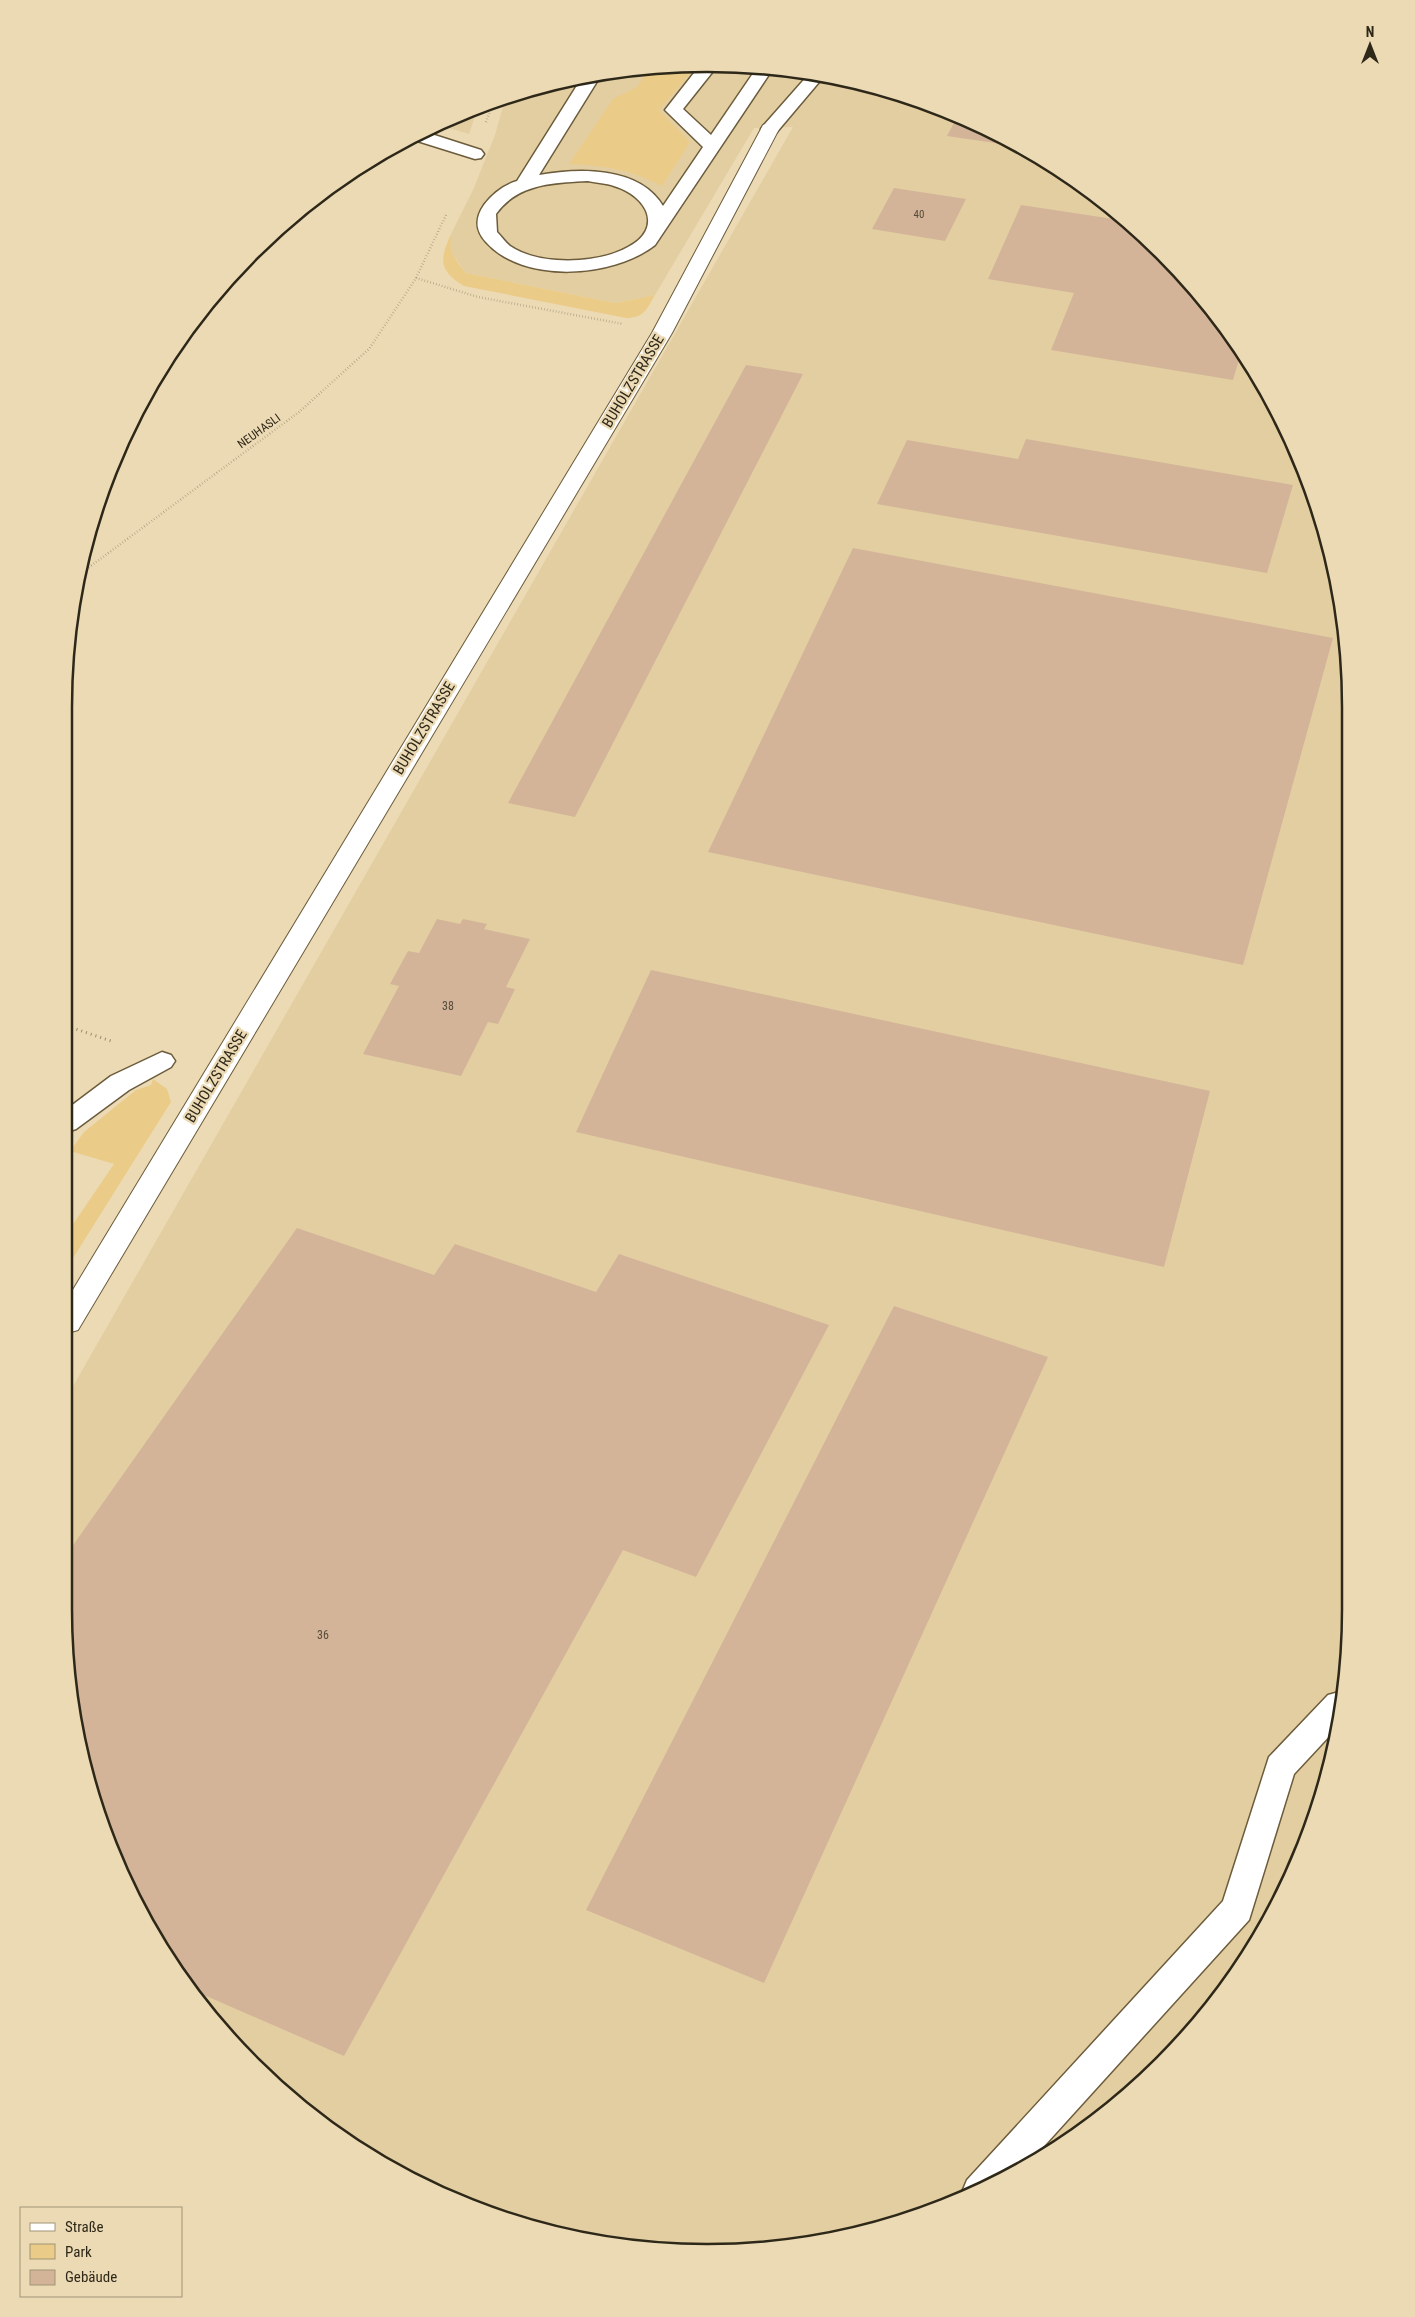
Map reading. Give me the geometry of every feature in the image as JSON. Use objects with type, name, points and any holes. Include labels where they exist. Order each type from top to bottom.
[{"type":"street","name":"BUHOLZSTRASSE","points":[[73,1314],[662,333],[770,129]]},
{"type":"lane","points":[[704,72],[674,110],[712,146]]},
{"type":"lane","points":[[659,226],[657,208],[643,193],[619,182],[580,176],[555,177],[525,184],[500,197],[487,214],[488,233],[504,250],[529,261],[562,266],[596,264],[626,256],[648,242],[659,226],[712,146],[760,75]]},
{"type":"lane","points":[[770,129],[811,82]]},
{"type":"lane","points":[[525,184],[586,85]]},
{"type":"lane","points":[[426,139],[475,154]]},
{"type":"lane","points":[[73,1118],[120,1083],[162,1061]]},
{"type":"lane","points":[[994,2176],[1237,1909],[1280,1767],[1334,1710]]},
{"type":"path","name":"NEUHASLI","points":[[89,568],[300,412],[369,349],[416,278],[478,296],[538,306],[662,333]]},
{"type":"shaded area","points":[[708,72],[790,78],[872,94],[912,106],[951,121],[1025,158],[1094,204],[1157,258],[1211,321],[1235,355],[1277,427],[1309,503],[1321,543],[1337,625],[1341,666],[1342,708],[1342,1610],[1337,1692],[1321,1774],[1309,1814],[1277,1890],[1235,1962],[1185,2028],[1157,2059],[1126,2087],[1094,2113],[1025,2159],[951,2196],[912,2211],[872,2223],[790,2239],[749,2243],[666,2243],[625,2239],[543,2223],[503,2211],[427,2179],[390,2159],[321,2113],[258,2059],[230,2028],[204,1996],[158,1927],[138,1890],[106,1814],[94,1774],[78,1692],[73,1610],[73,1386],[793,127],[754,128],[655,295],[615,303],[466,273],[453,255],[449,243],[452,232],[473,190],[495,135],[503,106],[543,94],[625,78]]},
{"type":"shaded area","points":[[475,117],[469,134],[449,128]]},
{"type":"green space","points":[[690,73],[659,110],[690,142],[662,186],[617,169],[569,164],[613,99],[637,87],[644,76]]},
{"type":"green space","points":[[452,232],[451,250],[455,259],[466,273],[615,303],[655,295],[644,312],[632,318],[626,318],[464,286],[449,274],[443,263],[445,249]]},
{"type":"green space","points":[[153,1079],[167,1089],[171,1102],[73,1258],[73,1224],[114,1164],[73,1152],[73,1147],[84,1132],[136,1090],[151,1085]]},
{"type":"building","points":[[954,122],[998,143],[947,136]]},
{"type":"building","points":[[894,188],[966,199],[945,241],[872,229]]},
{"type":"building","points":[[1021,205],[1112,219],[1157,258],[1211,321],[1239,361],[1233,380],[1051,350],[1074,293],[988,279]]},
{"type":"building","points":[[746,365],[803,374],[575,817],[508,803]]},
{"type":"building","points":[[1026,439],[1293,485],[1267,573],[877,504],[907,440],[1018,459]]},
{"type":"building","points":[[853,548],[1333,638],[1243,965],[708,852]]},
{"type":"building","points":[[437,919],[460,924],[463,919],[487,924],[484,929],[530,939],[506,987],[515,989],[498,1024],[488,1022],[461,1076],[363,1054],[399,986],[390,984],[408,951],[419,953]]},
{"type":"building","points":[[651,970],[1210,1091],[1164,1267],[576,1132]]},
{"type":"building","points":[[297,1228],[434,1275],[455,1244],[596,1292],[619,1254],[829,1325],[696,1577],[623,1550],[344,2056],[203,1995],[158,1927],[138,1890],[106,1814],[94,1774],[85,1733],[74,1651],[73,1545]]},
{"type":"building","points":[[894,1306],[1048,1357],[764,1983],[586,1910]]}]
